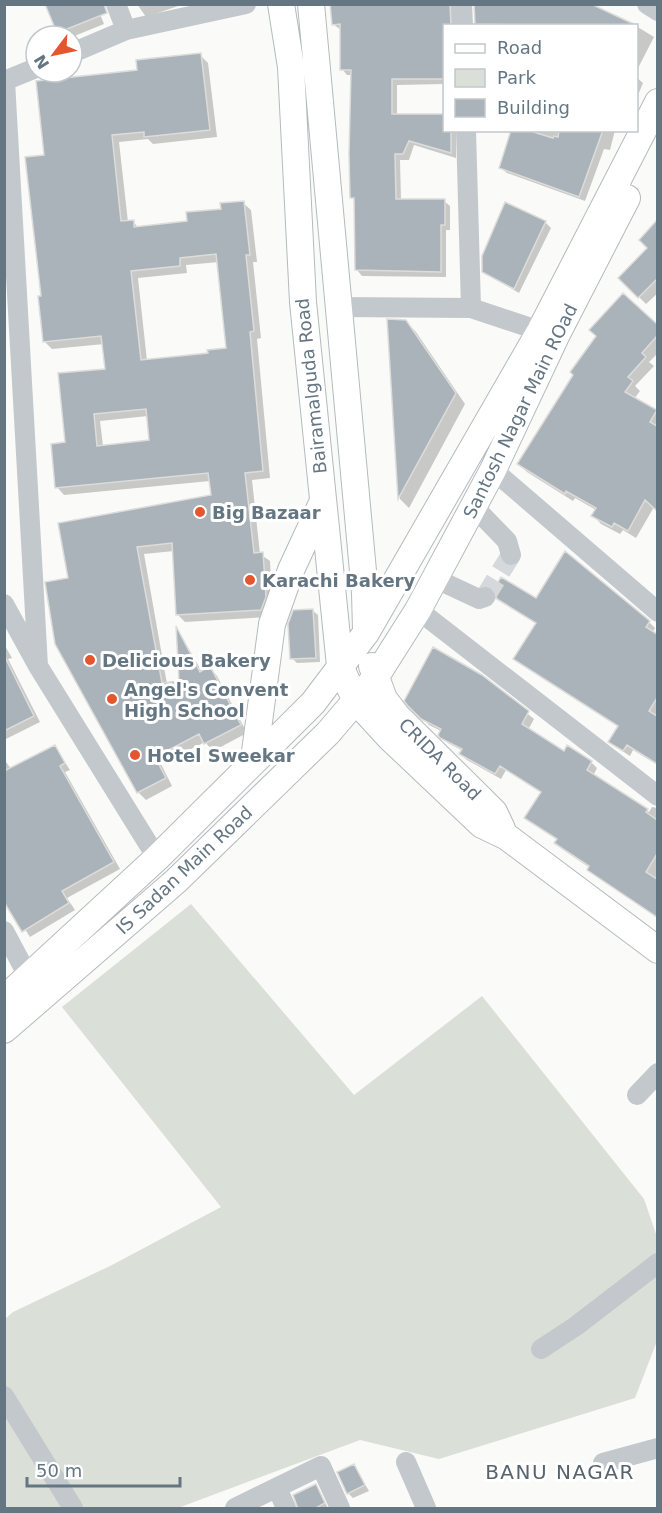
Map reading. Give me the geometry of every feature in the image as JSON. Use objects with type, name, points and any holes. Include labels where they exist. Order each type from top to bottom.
[{"type":"main road","name":"Bairamalguda Road","points":[[281,4],[291,67],[299,254],[340,666],[356,701]]},
{"type":"main road","name":"Bairamalguda Road","points":[[311,4],[365,593],[366,633],[375,678]]},
{"type":"main road","points":[[291,67],[317,66]]},
{"type":"main road","name":"Santosh Nagar Main ROad","points":[[340,666],[366,633],[540,331],[657,102]]},
{"type":"main road","name":"Santosh Nagar Main ROad","points":[[356,701],[375,678],[418,610],[493,470],[557,334],[657,139]]},
{"type":"main road","points":[[254,759],[272,624],[291,570],[323,501]]},
{"type":"main road","name":"IS Sadan Main Road","points":[[4,999],[157,858],[254,759],[313,703],[340,666]]},
{"type":"main road","name":"CRIDA Road","points":[[375,678],[384,699],[397,716],[494,812],[507,837]]},
{"type":"main road","name":"IS Sadan Main Road","points":[[4,1030],[176,881],[328,733],[356,701]]},
{"type":"main road","name":"CRIDA Road","points":[[356,701],[442,789],[482,825],[507,837],[657,950]]},
{"type":"main road","points":[[313,703],[322,703],[330,708],[334,717],[333,726],[328,733]]},
{"type":"street","points":[[116,4],[126,30]]},
{"type":"street","points":[[84,48],[126,30],[246,4]]},
{"type":"street","points":[[462,4],[463,24]]},
{"type":"street","points":[[647,4],[657,11]]},
{"type":"street","points":[[24,73],[5,81],[38,666]]},
{"type":"street","points":[[466,132],[471,308]]},
{"type":"street","points":[[339,308],[471,308],[540,331]]},
{"type":"street","points":[[493,470],[657,612]]},
{"type":"street","points":[[473,506],[507,541],[511,555]]},
{"type":"street","points":[[434,578],[479,599],[485,597]]},
{"type":"street","points":[[4,604],[38,666],[157,858]]},
{"type":"street","points":[[418,610],[657,796]]},
{"type":"street","points":[[4,931],[29,978]]},
{"type":"street","points":[[637,1095],[657,1073]]},
{"type":"street","points":[[541,1349],[576,1326],[657,1263]]},
{"type":"street","points":[[4,1396],[73,1509]]},
{"type":"street","points":[[603,1462],[657,1448]]},
{"type":"street","points":[[405,1462],[426,1509]]},
{"type":"street","points":[[235,1509],[321,1466],[340,1509]]},
{"type":"street","points":[[277,1488],[286,1509]]},
{"type":"green space","points":[[191,904],[354,1095],[482,996],[644,1199],[657,1237],[657,1341],[635,1398],[439,1459],[360,1440],[178,1508],[5,1508],[4,1320],[13,1312],[112,1265],[221,1207],[62,1007]]},
{"type":"building","points":[[45,4],[104,4],[107,13],[80,24],[53,24]]},
{"type":"building","points":[[330,4],[450,4],[451,24],[443,24],[443,79],[392,79],[392,114],[443,114],[443,132],[451,132],[451,153],[409,141],[403,154],[395,154],[396,199],[445,199],[445,225],[441,225],[441,272],[355,270],[354,198],[350,198],[349,154],[351,70],[340,70],[340,24],[332,25]]},
{"type":"building","points":[[474,4],[591,4],[634,24],[475,24]]},
{"type":"building","points":[[201,53],[210,130],[144,137],[144,132],[112,135],[121,221],[134,220],[134,227],[187,221],[186,212],[221,209],[220,203],[244,201],[250,255],[246,255],[254,331],[250,332],[263,471],[245,473],[254,553],[263,552],[266,597],[261,610],[176,615],[172,543],[137,547],[162,683],[179,681],[176,626],[200,672],[210,666],[241,725],[204,744],[199,734],[155,757],[166,778],[137,793],[55,644],[45,582],[68,578],[58,523],[211,495],[208,473],[55,488],[51,444],[65,442],[58,373],[105,369],[101,336],[43,342],[38,296],[41,296],[25,157],[44,155],[36,84],[84,84],[84,76],[137,70],[136,60]],"holes":[[[216,254],[226,348],[207,350],[208,353],[141,360],[131,271],[180,266],[180,258]],[[146,409],[149,440],[97,446],[94,414]]]},
{"type":"building","points":[[510,132],[534,132],[553,138],[558,137],[559,132],[602,132],[579,197],[499,168]]},
{"type":"building","points":[[505,202],[546,221],[514,289],[482,272],[482,256]]},
{"type":"building","points":[[657,220],[657,279],[638,298],[618,278],[647,248],[639,240]]},
{"type":"building","points":[[623,293],[657,324],[657,336],[642,353],[646,357],[628,377],[633,381],[625,392],[657,410],[650,422],[657,426],[657,511],[645,500],[628,531],[614,523],[612,527],[591,516],[596,508],[566,491],[565,494],[517,464],[573,375],[570,372],[596,336],[589,330]]},
{"type":"building","points":[[387,319],[406,320],[456,393],[398,499]]},
{"type":"building","points":[[565,551],[650,621],[646,627],[657,634],[657,698],[649,711],[657,716],[657,764],[627,745],[623,751],[608,742],[618,726],[513,659],[536,623],[497,599],[494,589],[501,577],[536,598]]},
{"type":"building","points":[[313,609],[316,658],[290,659],[288,624],[293,610]]},
{"type":"building","points":[[433,647],[482,675],[529,711],[522,724],[564,751],[567,745],[592,761],[587,770],[648,809],[646,812],[657,820],[657,854],[646,872],[657,879],[657,917],[587,870],[589,866],[554,843],[557,839],[524,818],[541,792],[500,766],[495,774],[459,754],[462,749],[440,738],[438,735],[441,729],[421,719],[408,706],[404,701]]},
{"type":"building","points":[[4,655],[34,716],[4,731]]},
{"type":"building","points":[[55,745],[65,763],[60,766],[114,862],[62,891],[69,903],[22,932],[4,902],[4,771]]},
{"type":"building","points":[[354,1464],[365,1485],[347,1494],[337,1472]]},
{"type":"building","points":[[316,1484],[325,1503],[314,1509],[298,1509],[293,1495]]},
{"type":"tunnel","points":[[485,597],[511,555]]},
{"type":"place","name":"Big Bazaar","points":[[200,512]]},
{"type":"place","name":"Karachi Bakery","points":[[250,580]]},
{"type":"place","name":"Delicious Bakery","points":[[90,660]]},
{"type":"place","name":"Angel's Convent High School","points":[[112,699]]},
{"type":"place","name":"Hotel Sweekar","points":[[135,755]]},
{"type":"district","name":"BANU NAGAR","points":[[560,1472]]}]
